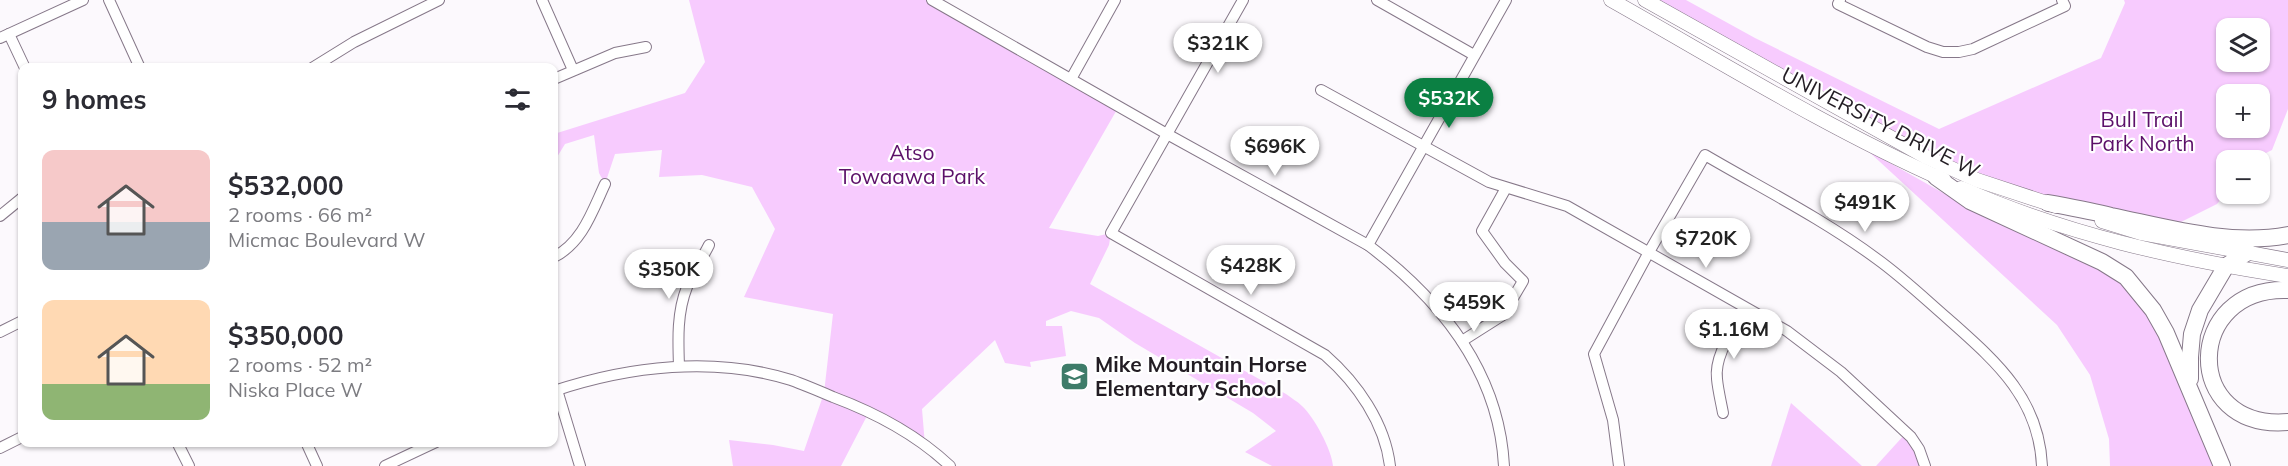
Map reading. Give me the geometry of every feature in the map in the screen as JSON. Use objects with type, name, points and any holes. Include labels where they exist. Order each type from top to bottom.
[{"type":"highway","points":[[1936,177],[1970,201],[2102,262],[2126,277],[2153,310],[2191,389],[2222,466]]},
{"type":"highway","points":[[2048,203],[2235,239],[2288,235]]},
{"type":"highway","points":[[2191,389],[2192,334],[2200,310],[2226,266],[2248,252]]},
{"type":"highway","points":[[2288,290],[2269,291],[2234,305],[2218,322],[2210,343],[2208,365],[2214,387],[2228,405],[2246,418],[2268,424],[2288,422]]},
{"type":"main road","name":"UNIVERSITY DRIVE W","points":[[1611,0],[1860,139],[1981,197],[2077,231],[2146,249],[2288,276]]},
{"type":"main road","name":"UNIVERSITY DRIVE W","points":[[1645,0],[1924,156],[1977,180],[2141,233],[2288,260]]},
{"type":"street","points":[[22,63],[5,36],[83,0]]},
{"type":"street","points":[[109,0],[138,63]]},
{"type":"street","points":[[320,63],[418,4],[439,0]]},
{"type":"street","points":[[542,0],[573,70]]},
{"type":"street","points":[[932,0],[1368,245],[1397,266],[1449,322],[1473,361],[1493,410],[1500,435],[1504,466]]},
{"type":"street","points":[[1071,78],[1115,0]]},
{"type":"street","points":[[1243,0],[1111,233],[1325,355],[1353,382],[1365,402],[1384,440],[1390,466]]},
{"type":"street","points":[[1377,0],[1474,55]]},
{"type":"street","points":[[1368,245],[1506,0]]},
{"type":"street","points":[[1840,0],[1838,4],[1927,47],[1944,52],[1973,49],[2063,3]]},
{"type":"street","points":[[558,77],[615,53],[646,47]]},
{"type":"street","points":[[1321,90],[1465,170],[1506,188],[1568,206],[1805,343],[1841,372],[1911,437],[1919,449],[1925,466]]},
{"type":"street","points":[[1619,466],[1613,420],[1594,354],[1705,155],[1820,222],[1877,259],[1987,353],[2006,373],[2029,412],[2037,433],[2042,466]]},
{"type":"street","points":[[558,255],[578,239],[605,184]]},
{"type":"street","points":[[1462,341],[1503,315],[1523,281],[1505,263],[1482,231],[1506,188]]},
{"type":"street","points":[[0,216],[18,201]]},
{"type":"street","points":[[679,366],[680,310],[687,287],[709,245]]},
{"type":"street","points":[[1723,412],[1716,377],[1718,364],[1745,308]]},
{"type":"street","points":[[0,332],[18,323]]},
{"type":"street","points":[[558,390],[621,374],[679,366],[703,366],[762,373],[790,380],[852,404],[889,422],[925,445],[950,466]]},
{"type":"street","points":[[558,400],[580,466]]},
{"type":"street","points":[[0,448],[18,439]]},
{"type":"street","points":[[180,447],[189,466]]},
{"type":"street","points":[[308,447],[317,466]]},
{"type":"street","points":[[385,466],[425,447]]},
{"type":"green space","name":"Atso Towaawa Park","points":[[689,0],[932,0],[1119,106],[1049,228],[1098,236],[1111,233],[1109,245],[1090,284],[1286,394],[1312,418],[1322,434],[1333,466],[1272,466],[1245,452],[1276,431],[1253,413],[1135,343],[1099,318],[1071,311],[1046,321],[1046,326],[1062,326],[1066,356],[1030,362],[1031,367],[1005,363],[995,340],[922,409],[925,445],[869,412],[841,466],[733,466],[729,440],[804,451],[824,393],[833,314],[744,297],[775,229],[752,187],[702,175],[659,177],[662,150],[615,154],[605,184],[599,173],[594,135],[565,144],[558,155],[558,133],[685,93],[705,62]]},
{"type":"green space","name":"Bull Trail Park North","points":[[1645,0],[1686,0],[1755,38],[1939,129],[2101,58],[2125,3],[2124,0],[2288,0],[2288,109],[2272,150],[2216,150],[2217,204],[2181,222],[2098,209],[2007,185],[1927,150]]},
{"type":"green space","points":[[1867,150],[1984,216],[2069,251],[2124,282],[2152,320],[2216,466],[2110,466],[2109,439],[2090,375],[2057,325]]},
{"type":"green space","points":[[1791,403],[1862,466],[1771,466]]},
{"type":"green space","points":[[1906,433],[1925,466],[1876,466]]},
{"type":"place","name":"Mike Mountain Horse Elementary School","points":[[1074,376]]}]
